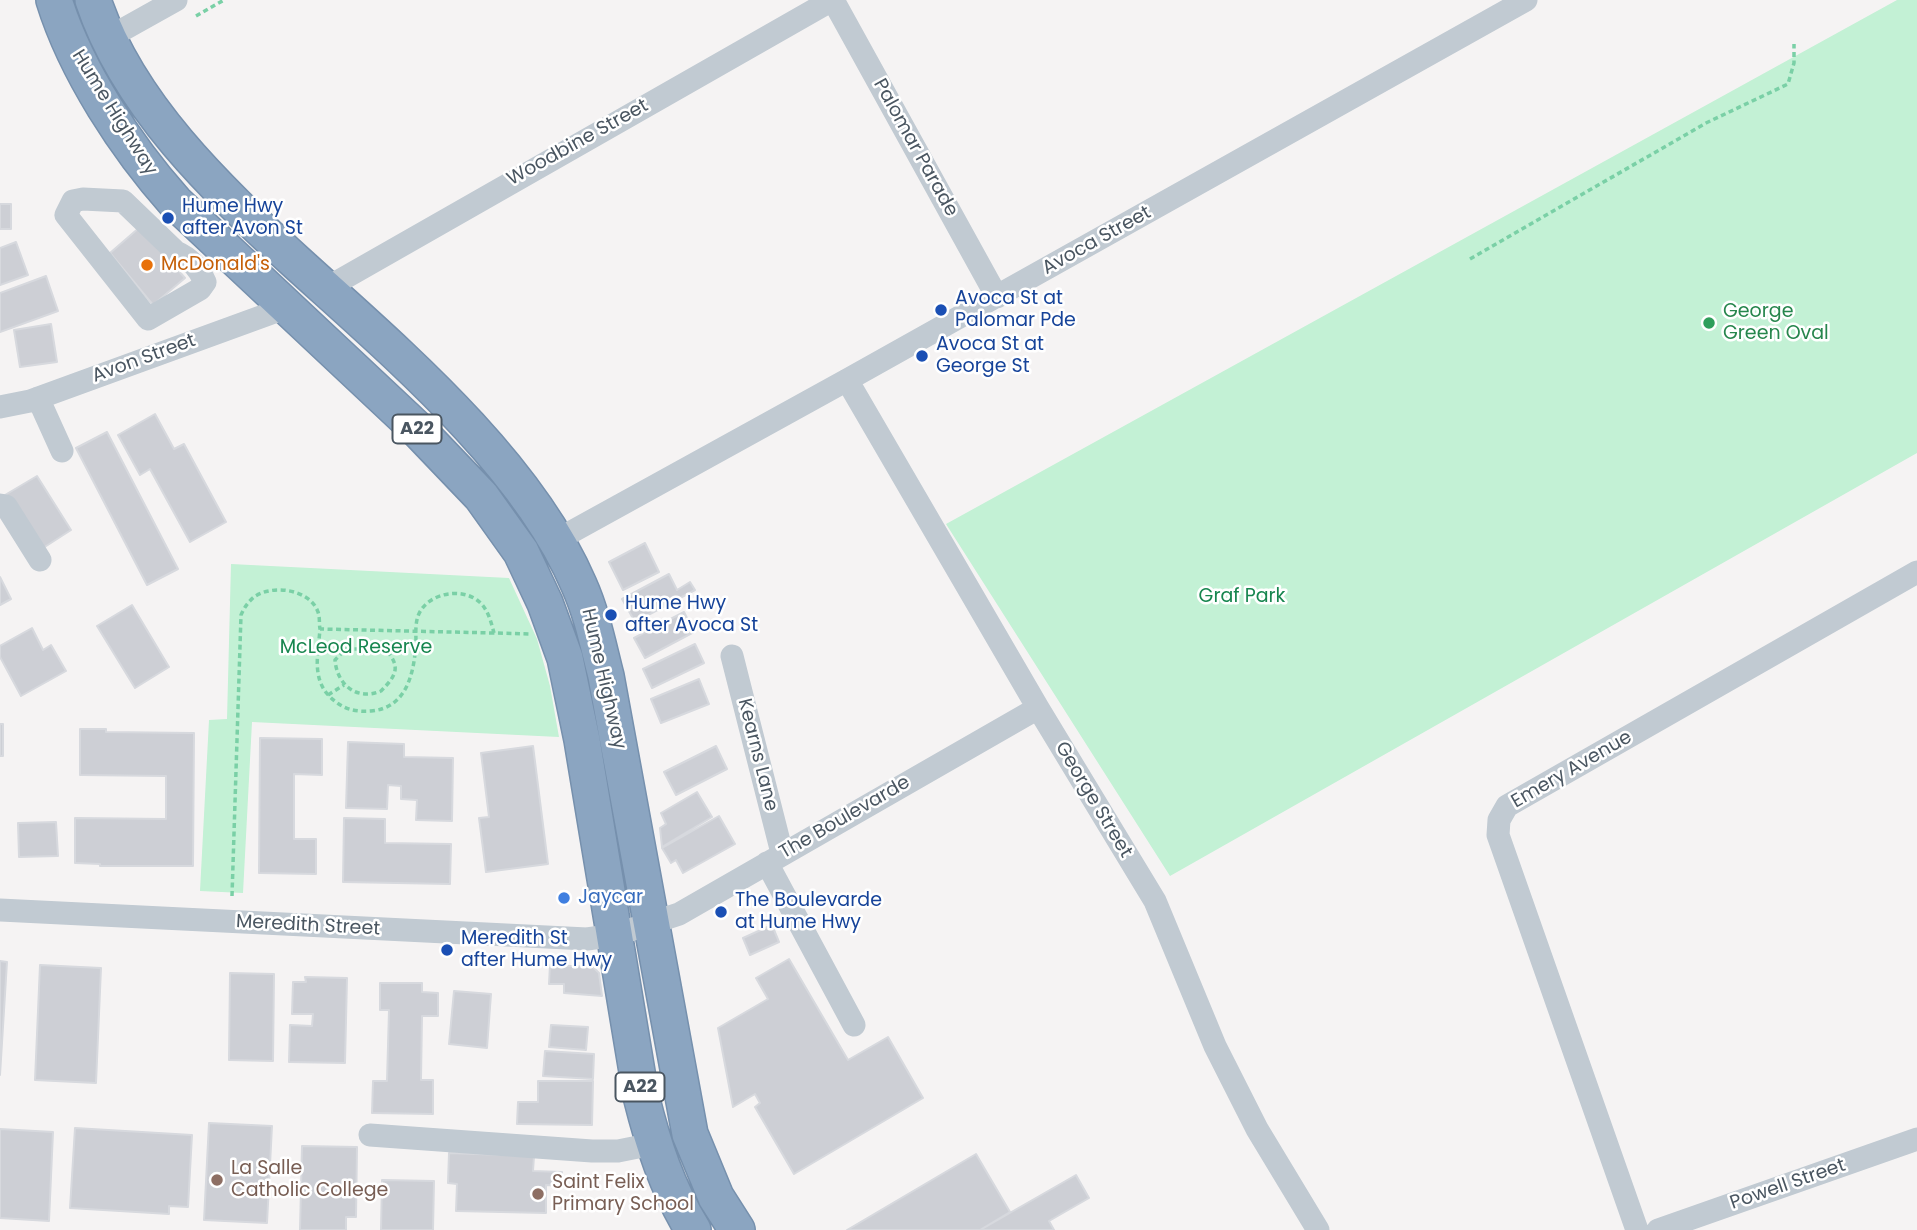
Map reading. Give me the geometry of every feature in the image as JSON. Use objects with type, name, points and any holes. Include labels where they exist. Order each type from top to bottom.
[{"type":"highway","name":"Hume Highway","points":[[54,0],[80,62],[112,117],[157,181],[175,202],[416,428],[481,496],[522,552],[545,603],[565,658],[582,740],[641,1096],[653,1144],[676,1202],[693,1230]]},
{"type":"highway","name":"Hume Highway","points":[[93,0],[120,61],[160,120],[203,173],[434,389],[540,513],[579,584],[606,676],[690,1134],[716,1197],[737,1230]]},
{"type":"highway","points":[[653,1144],[690,1134]]},
{"type":"street","points":[[108,38],[176,0]]},
{"type":"street","name":"Woodbine Street","points":[[325,289],[833,0]]},
{"type":"street","name":"Palomar Parade","points":[[833,0],[997,297]]},
{"type":"street","name":"Avoca Street","points":[[555,541],[1526,0]]},
{"type":"street","points":[[73,201],[123,201],[176,252],[186,256],[200,272],[205,282],[200,289],[148,319],[66,215],[73,201]]},
{"type":"street","name":"Avon Street","points":[[0,407],[38,398],[288,307]]},
{"type":"street","name":"George Street","points":[[848,380],[1038,708],[1155,901],[1215,1046],[1257,1129],[1318,1230]]},
{"type":"street","points":[[38,398],[62,451]]},
{"type":"street","points":[[0,505],[6,506],[40,559]]},
{"type":"street","name":"Emery Avenue","points":[[1637,1230],[1498,835],[1499,820],[1507,806],[1917,572]]},
{"type":"street","name":"Kearns Lane","points":[[732,656],[775,858],[854,1025]]},
{"type":"street","name":"The Boulevarde","points":[[615,935],[679,914],[1038,708]]},
{"type":"street","name":"Meredith Street","points":[[0,910],[587,939],[615,935]]},
{"type":"street","points":[[370,1136],[592,1151],[618,1151],[653,1144]]},
{"type":"street","name":"Powell Street","points":[[1658,1230],[1917,1139]]},
{"type":"path","points":[[196,16],[224,0]]},
{"type":"path","points":[[1470,259],[1706,123],[1788,84],[1794,63],[1794,44]]},
{"type":"path","points":[[232,896],[241,615],[253,598],[264,592],[288,591],[306,597],[318,612],[320,629],[316,666],[319,680],[327,695],[344,708],[353,711],[376,711],[397,701],[408,687],[413,668],[419,614],[438,596],[464,594],[477,600],[485,608],[494,633]]},
{"type":"path","points":[[320,629],[538,634]]},
{"type":"path","points":[[346,649],[384,649],[395,660],[394,675],[381,691],[364,694],[344,685],[338,676],[335,660],[346,649]]},
{"type":"path","points":[[327,695],[344,685]]},
{"type":"green space","name":"Graf Park","points":[[1897,0],[1917,0],[1917,453],[1170,876],[946,524]]},
{"type":"green space","name":"McLeod Reserve","points":[[231,564],[509,578],[537,639],[550,686],[559,737],[252,722],[243,893],[200,891],[209,720],[227,719]]},
{"type":"building","points":[[0,204],[11,204],[11,229],[0,229]]},
{"type":"building","name":"McDonald's","points":[[140,227],[185,278],[153,305],[110,253]]},
{"type":"building","points":[[16,242],[28,275],[0,285],[0,248]]},
{"type":"building","points":[[46,276],[58,311],[0,332],[0,293]]},
{"type":"building","points":[[51,324],[57,362],[20,367],[14,330]]},
{"type":"building","points":[[155,414],[174,449],[184,444],[226,522],[190,542],[150,469],[140,475],[118,435]]},
{"type":"building","points":[[107,432],[178,569],[147,585],[76,448]]},
{"type":"building","points":[[37,476],[71,530],[40,550],[5,495]]},
{"type":"building","points":[[645,543],[659,572],[623,590],[609,562]]},
{"type":"building","points":[[669,574],[677,590],[690,582],[695,590],[635,622],[622,599]]},
{"type":"building","points":[[0,577],[11,599],[0,605]]},
{"type":"building","points":[[132,605],[169,667],[135,688],[97,626]]},
{"type":"building","points":[[684,612],[694,632],[645,658],[634,638]]},
{"type":"building","points":[[32,628],[43,650],[51,645],[66,671],[21,696],[0,657],[0,646]]},
{"type":"building","points":[[695,644],[704,663],[652,688],[643,669]]},
{"type":"building","points":[[699,679],[709,704],[661,723],[651,699]]},
{"type":"building","points":[[0,724],[3,724],[3,756],[0,756]]},
{"type":"building","points":[[80,729],[194,733],[193,866],[100,866],[75,863],[75,818],[166,819],[166,776],[80,775]]},
{"type":"building","points":[[260,738],[322,739],[322,775],[294,774],[294,839],[316,839],[316,874],[259,873]]},
{"type":"building","points":[[348,742],[404,744],[404,757],[453,758],[452,821],[416,820],[417,800],[401,799],[401,786],[388,785],[387,809],[346,808]]},
{"type":"building","points":[[533,746],[548,864],[486,872],[479,818],[489,817],[481,753]]},
{"type":"building","points":[[716,746],[727,769],[676,795],[664,772]]},
{"type":"building","points":[[697,792],[712,817],[662,847],[660,828],[666,824],[661,813]]},
{"type":"building","points":[[719,816],[735,844],[683,873],[676,860],[671,863],[662,848]]},
{"type":"building","points":[[344,818],[385,819],[385,843],[451,844],[450,884],[343,882]]},
{"type":"building","points":[[56,822],[58,856],[19,857],[18,823]]},
{"type":"building","points":[[772,925],[779,942],[750,955],[743,938]]},
{"type":"building","points":[[789,959],[848,1060],[888,1037],[923,1098],[794,1174],[755,1107],[760,1103],[755,1094],[733,1107],[718,1028],[768,999],[756,978]]},
{"type":"building","points":[[0,961],[7,962],[0,1075]]},
{"type":"building","points":[[40,965],[101,968],[96,1083],[35,1080]]},
{"type":"building","points":[[550,965],[593,967],[599,973],[602,996],[564,993],[564,984],[549,984]]},
{"type":"building","points":[[230,973],[274,974],[273,1061],[229,1060]]},
{"type":"building","points":[[305,977],[347,978],[345,1063],[289,1062],[290,1025],[312,1026],[313,1014],[292,1014],[293,982],[306,982]]},
{"type":"building","points":[[380,983],[422,983],[422,992],[438,993],[438,1016],[422,1016],[421,1080],[433,1080],[433,1114],[372,1113],[373,1081],[387,1081],[389,1010],[380,1010]]},
{"type":"building","points":[[454,991],[491,994],[487,1048],[449,1044]]},
{"type":"building","points":[[551,1025],[588,1027],[586,1050],[549,1047]]},
{"type":"building","points":[[545,1051],[594,1054],[593,1079],[543,1076]]},
{"type":"building","points":[[538,1081],[593,1081],[592,1125],[517,1124],[518,1102],[538,1102]]},
{"type":"building","points":[[209,1123],[272,1126],[267,1223],[204,1220]]},
{"type":"building","points":[[75,1128],[192,1135],[188,1207],[169,1206],[169,1214],[70,1208]]},
{"type":"building","points":[[0,1129],[53,1132],[49,1221],[0,1218]]},
{"type":"building","points":[[302,1146],[357,1147],[356,1217],[346,1217],[346,1230],[300,1230]]},
{"type":"building","points":[[449,1153],[534,1156],[533,1171],[562,1172],[562,1186],[546,1185],[546,1213],[456,1211],[457,1184],[448,1183]]},
{"type":"building","points":[[976,1154],[1010,1212],[980,1230],[847,1230]]},
{"type":"building","points":[[1076,1175],[1089,1198],[1049,1221],[1054,1230],[980,1230]]},
{"type":"building","points":[[382,1180],[434,1181],[433,1230],[381,1230]]},
{"type":"place","name":"Hume Hwy after Avon St","points":[[168,218]]},
{"type":"place","name":"McDonald's","points":[[147,265]]},
{"type":"place","name":"Avoca St at Palomar Pde","points":[[941,310]]},
{"type":"place","name":"George Green Oval","points":[[1709,323]]},
{"type":"place","name":"Avoca St at George St","points":[[922,356]]},
{"type":"place","name":"Hume Hwy after Avoca St","points":[[611,615]]},
{"type":"place","name":"Jaycar","points":[[564,898]]},
{"type":"place","name":"The Boulevarde at Hume Hwy","points":[[721,912]]},
{"type":"place","name":"Meredith St after Hume Hwy","points":[[447,950]]},
{"type":"place","name":"La Salle Catholic College","points":[[217,1180]]},
{"type":"place","name":"Saint Felix Primary School","points":[[538,1194]]}]
